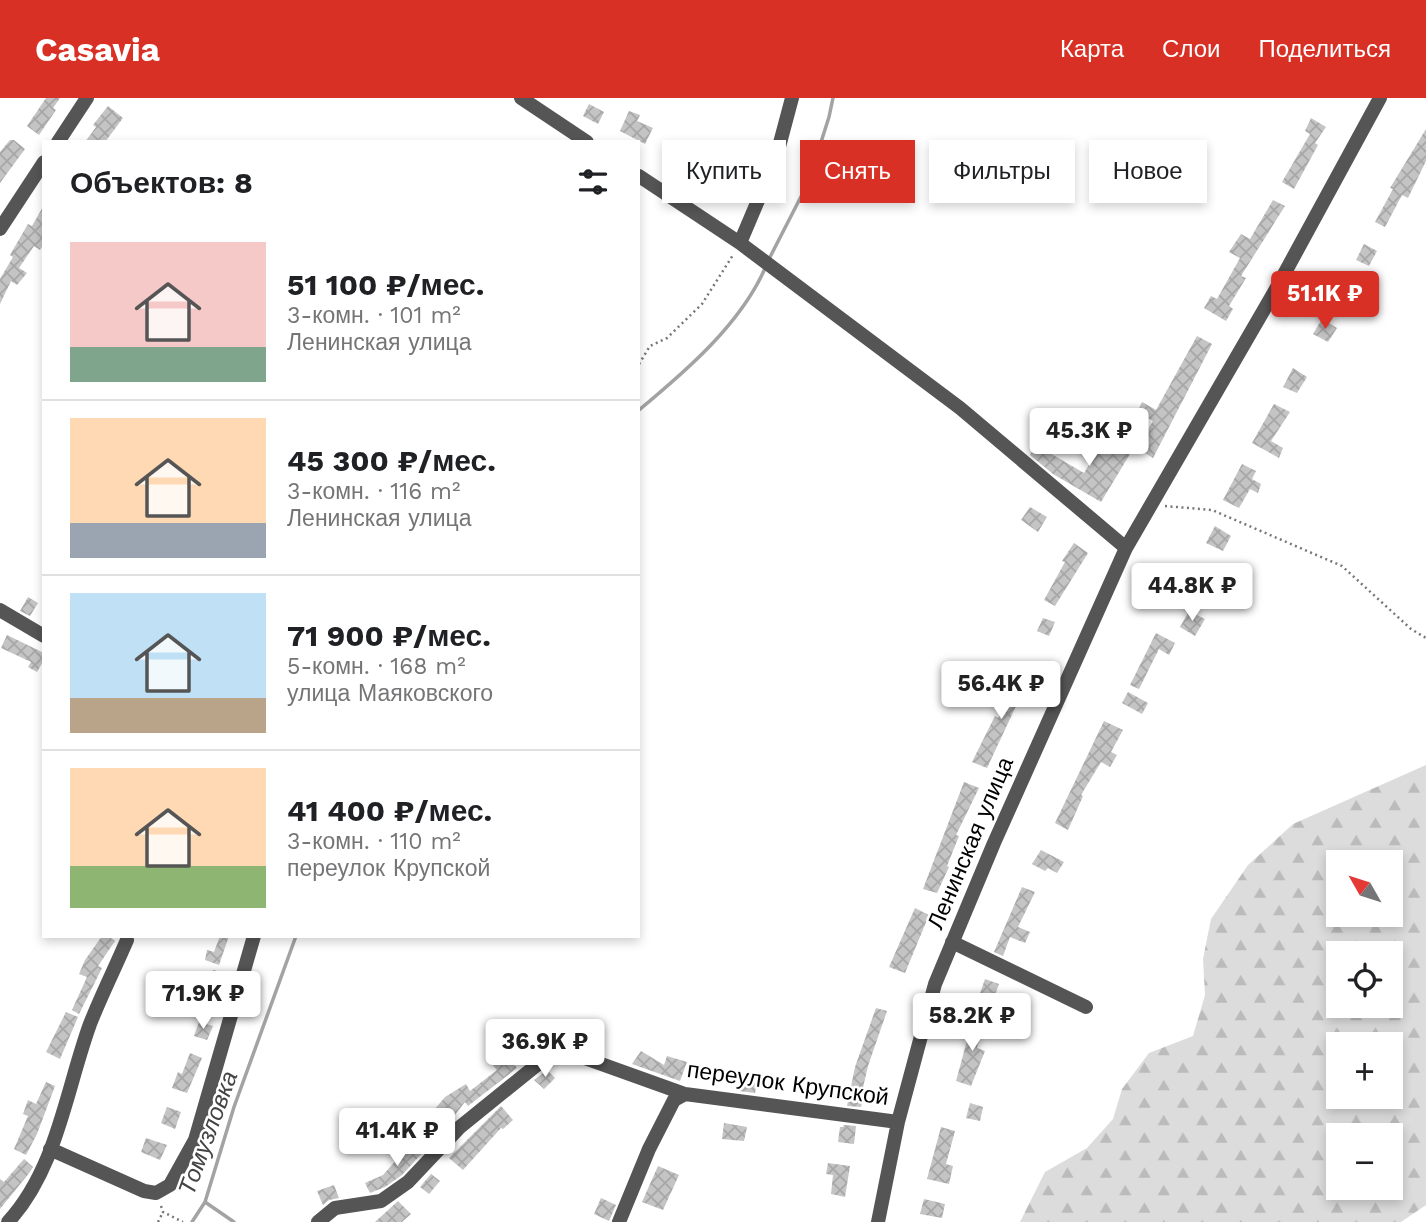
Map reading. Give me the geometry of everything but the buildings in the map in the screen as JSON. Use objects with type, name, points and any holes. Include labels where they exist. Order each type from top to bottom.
[{"type":"street","points":[[59,140],[87,98]]},
{"type":"street","points":[[521,98],[584,140]]},
{"type":"street","points":[[746,247],[776,158],[792,98]]},
{"type":"street","name":"Ленинская улица","points":[[878,1222],[898,1122],[935,984],[994,843],[1126,548],[1276,289],[1380,98]]},
{"type":"street","points":[[0,229],[42,165]]},
{"type":"street","points":[[640,177],[746,247],[960,408],[1126,548]]},
{"type":"street","points":[[0,610],[42,635]]},
{"type":"street","points":[[50,1149],[144,1191],[156,1193],[170,1185],[195,1140],[253,938]]},
{"type":"street","points":[[8,1222],[22,1207],[37,1183],[90,1024],[127,940]]},
{"type":"street","points":[[952,942],[1086,1007]]},
{"type":"street","name":"переулок Крупской","points":[[318,1222],[335,1208],[381,1201],[408,1182],[460,1127],[538,1064],[557,1055],[579,1056],[685,1094],[898,1122]]},
{"type":"street","points":[[619,1222],[649,1149],[674,1100],[685,1094]]},
{"type":"path","points":[[640,362],[650,346],[667,338],[702,304],[746,247]]},
{"type":"path","points":[[1151,505],[1212,510],[1342,566],[1411,629],[1426,638]]},
{"type":"path","points":[[156,1193],[163,1212],[183,1222]]},
{"type":"path","points":[[158,1222],[163,1212]]},
{"type":"green space","points":[[1426,765],[1426,1205],[1401,1222],[1020,1222],[1045,1172],[1087,1148],[1113,1119],[1122,1089],[1149,1053],[1193,1036],[1205,995],[1203,959],[1211,919],[1248,865],[1293,824]]},
{"type":"waterway","name":"Томузловка","points":[[769,259],[808,183],[833,98]]},
{"type":"waterway","name":"Томузловка","points":[[640,409],[694,362],[728,326],[756,287],[766,266]]},
{"type":"waterway","name":"Томузловка","points":[[192,1222],[205,1202],[234,1107],[295,938]]},
{"type":"waterway","points":[[205,1202],[234,1222]]}]
